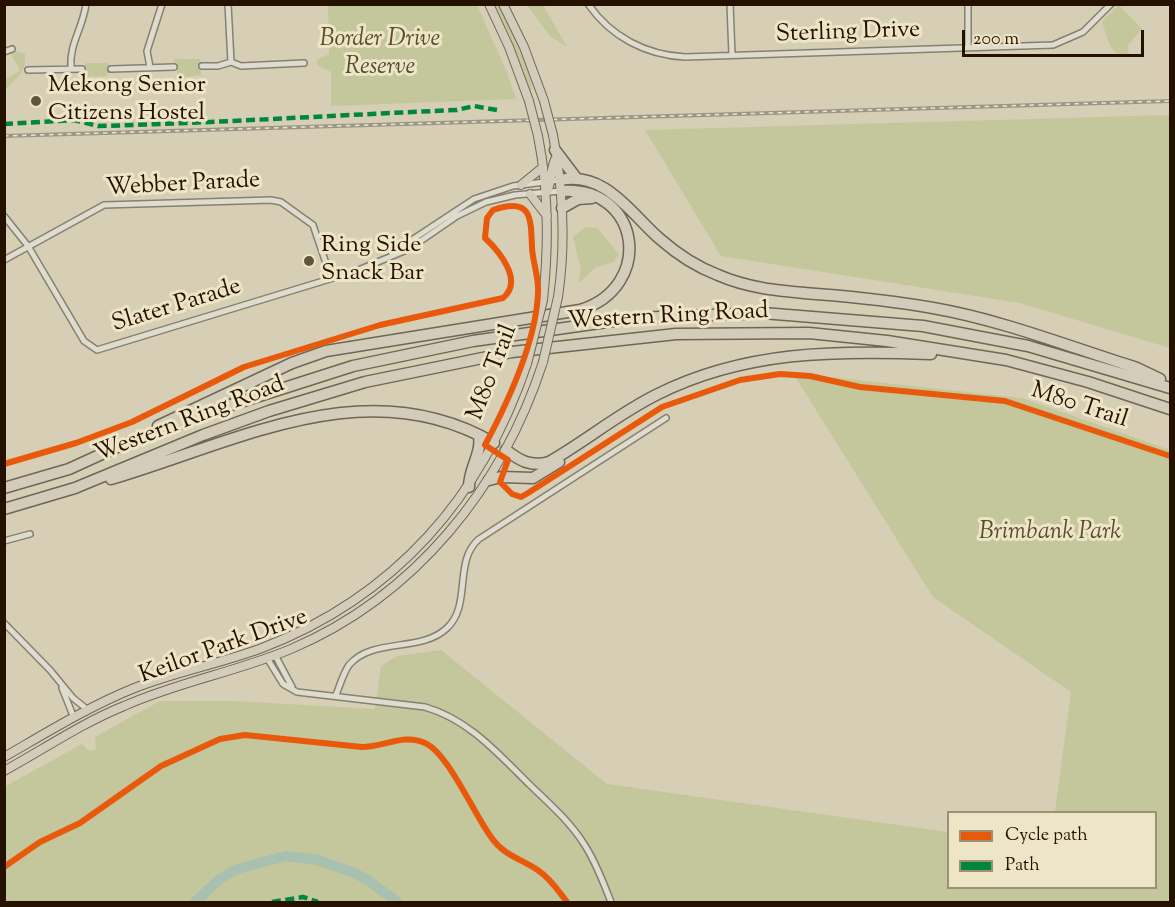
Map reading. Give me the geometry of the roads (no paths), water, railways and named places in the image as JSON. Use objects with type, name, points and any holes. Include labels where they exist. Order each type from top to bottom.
[{"type":"highway","points":[[556,153],[578,179]]},
{"type":"highway","points":[[555,184],[578,179],[593,182],[612,193],[672,249],[702,268],[730,280],[764,289],[879,300],[961,314],[1137,368],[1170,386]]},
{"type":"highway","points":[[115,448],[213,399],[326,351],[593,306],[618,285],[625,273],[630,254],[629,239],[622,220],[602,200],[585,192],[555,184]]},
{"type":"highway","points":[[562,208],[583,198],[602,200]]},
{"type":"highway","name":"Western Ring Road","points":[[4,488],[69,469],[115,448],[228,406],[352,366],[496,337],[635,318],[694,314],[816,315],[924,326],[1028,346],[1170,386]]},
{"type":"highway","name":"Western Ring Road","points":[[4,509],[75,488],[203,435],[302,401],[396,374],[512,352],[676,334],[751,332],[847,337],[976,355],[1006,360],[1088,382],[1170,409]]},
{"type":"highway","points":[[506,450],[524,462],[542,464],[556,458],[643,402],[681,383],[729,366],[762,359],[830,353],[976,355]]},
{"type":"highway","points":[[75,488],[128,474],[230,439],[345,411],[377,409],[417,413],[453,423],[494,443]]},
{"type":"highway","points":[[489,480],[499,477],[526,479],[538,475],[612,422]]},
{"type":"highway","points":[[469,487],[469,475],[480,447],[479,435]]},
{"type":"main road","name":"Keilor Park Drive","points":[[489,4],[509,47],[529,101],[543,167],[555,184]]},
{"type":"main road","name":"Keilor Park Drive","points":[[4,771],[82,727],[166,689],[271,656],[328,631],[401,580],[441,542],[489,480],[530,400],[543,362],[558,297],[562,253],[562,208],[555,184],[556,153],[553,135],[544,101],[524,47],[503,4]]},
{"type":"main road","points":[[521,185],[543,167]]},
{"type":"main road","name":"Keilor Park Drive","points":[[4,757],[88,710],[163,677],[262,648],[319,622],[375,585],[424,542],[469,487],[513,404],[527,364],[543,300],[546,193],[555,184]]},
{"type":"main road","points":[[530,194],[547,216]]},
{"type":"main road","points":[[494,443],[506,450]]},
{"type":"main road","points":[[262,648],[271,656]]},
{"type":"main road","points":[[74,718],[82,727]]},
{"type":"street","points":[[71,68],[71,49],[82,22],[86,4]]},
{"type":"street","points":[[150,67],[147,51],[162,4]]},
{"type":"street","points":[[228,4],[231,62]]},
{"type":"street","name":"Sterling Drive","points":[[588,4],[615,33],[649,51],[676,56],[1060,43],[1083,32],[1111,4]]},
{"type":"street","points":[[730,4],[732,55]]},
{"type":"street","points":[[968,4],[968,47]]},
{"type":"street","points":[[202,66],[218,66],[231,62],[241,66],[304,63]]},
{"type":"street","points":[[111,69],[174,67]]},
{"type":"street","points":[[28,70],[82,69]]},
{"type":"street","name":"Slater Parade","points":[[389,256],[460,206],[489,193],[521,185],[555,184]]},
{"type":"street","name":"Slater Parade","points":[[4,216],[28,246],[84,341],[97,350],[356,271],[409,249],[479,205],[509,196],[546,193],[555,184]]},
{"type":"street","name":"Webber Parade","points":[[4,260],[99,207],[109,204],[277,200],[313,225],[331,278]]},
{"type":"street","points":[[336,695],[346,670],[357,659],[372,652],[430,640],[450,625],[459,606],[466,562],[476,541],[666,418]]},
{"type":"street","points":[[4,540],[30,534]]},
{"type":"street","points":[[4,623],[73,698],[88,710]]},
{"type":"street","points":[[271,656],[283,684],[297,692],[425,707],[456,719],[477,734],[578,834],[596,865],[610,903]]},
{"type":"street","points":[[60,684],[74,718]]},
{"type":"waterway","points":[[195,902],[220,879],[237,869],[286,856],[318,860],[352,872],[368,880],[397,902]]},
{"type":"railway","points":[[4,136],[1170,101]]},
{"type":"place","name":"Mekong Senior Citizens Hostel","points":[[36,101]]},
{"type":"place","name":"Ring Side Snack Bar","points":[[309,261]]},
{"type":"park label","name":"Border Drive Reserve","points":[[380,55]]},
{"type":"park label","name":"Brimbank Park","points":[[1050,534]]}]
